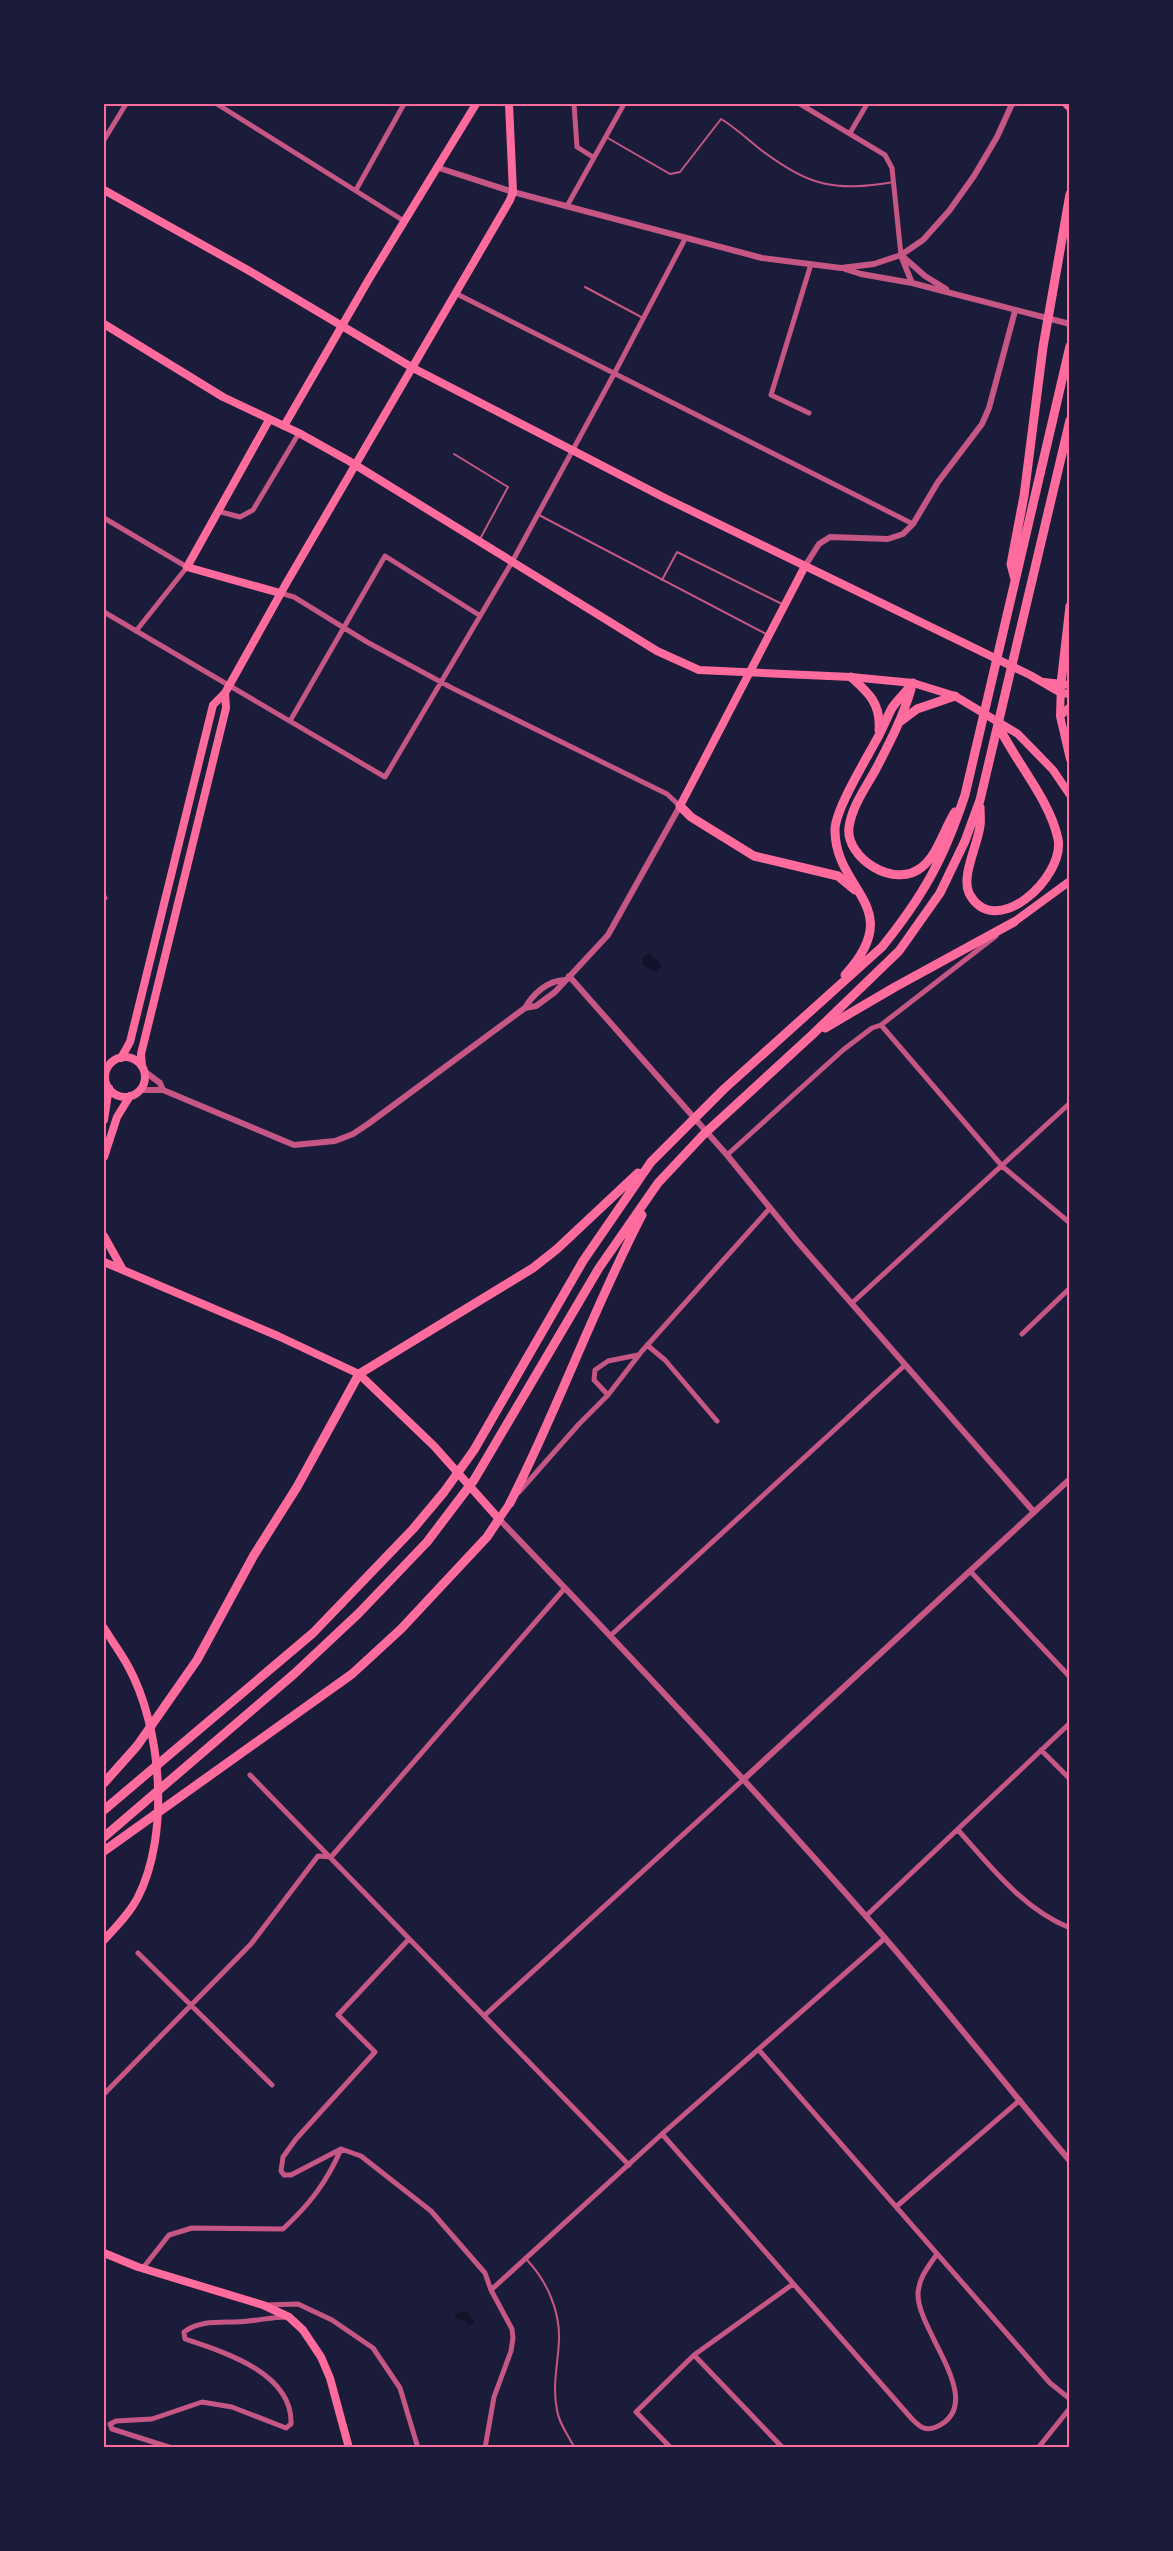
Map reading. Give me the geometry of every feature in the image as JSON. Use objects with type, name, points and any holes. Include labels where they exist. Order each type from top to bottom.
[{"type":"highway","points":[[1016,582],[1011,564],[1024,496],[1043,347],[1070,194]]},
{"type":"highway","points":[[104,1783],[137,1746],[178,1690],[215,1630],[254,1555],[297,1487],[358,1374],[534,1268],[557,1249],[651,1162],[724,1089],[882,947],[915,903],[931,879],[950,840],[965,795],[1070,346]]},
{"type":"highway","points":[[104,1837],[294,1674],[359,1613],[427,1542],[474,1480],[598,1268],[658,1183],[737,1103],[899,951],[923,920],[965,841],[980,800],[1070,420]]},
{"type":"highway","points":[[1065,689],[1070,606]]},
{"type":"highway","points":[[851,677],[873,698],[880,718],[879,736]]},
{"type":"highway","points":[[913,684],[901,721],[853,811],[848,830],[856,850],[873,868],[889,875],[911,873],[922,868],[933,855],[965,795]]},
{"type":"highway","points":[[835,990],[864,948],[871,928],[869,911],[838,850],[835,827],[849,790],[892,708],[913,684]]},
{"type":"highway","points":[[901,721],[917,709],[955,696]]},
{"type":"highway","points":[[980,800],[980,825],[967,880],[968,891],[986,910],[1004,911],[1017,904],[1046,880],[1054,867],[1058,852],[1058,839],[1034,784],[1010,749],[994,718]]},
{"type":"highway","points":[[680,806],[691,817],[754,856],[838,876],[860,894]]},
{"type":"highway","points":[[812,1035],[1014,922]]},
{"type":"highway","points":[[104,1810],[313,1633],[426,1515],[474,1450],[583,1261],[651,1162]]},
{"type":"highway","points":[[510,1503],[538,1448],[612,1275],[658,1183]]},
{"type":"highway","points":[[104,1851],[352,1674],[401,1629],[487,1537],[498,1519]]},
{"type":"main road","points":[[284,426],[476,104]]},
{"type":"main road","points":[[104,1119],[109,1088],[105,1068],[121,1058],[130,1042],[213,705],[227,689],[280,593],[357,466],[513,192],[509,104]]},
{"type":"main road","points":[[104,190],[246,269],[413,368],[663,497],[1042,682],[1065,689],[1060,716],[1070,759]]},
{"type":"main road","points":[[104,324],[223,398],[299,433],[357,466],[663,654],[699,670],[851,677],[913,684],[955,696],[1018,734],[1053,770],[1070,795]]},
{"type":"main road","points":[[269,420],[188,567],[280,593]]},
{"type":"main road","points":[[680,806],[805,566]]},
{"type":"main road","points":[[104,1156],[117,1117],[130,1096],[140,1090],[145,1077],[141,1054],[226,708],[227,689]]},
{"type":"main road","points":[[1060,716],[1070,707]]},
{"type":"main road","points":[[191,797],[202,799]]},
{"type":"main road","points":[[1014,922],[1070,881]]},
{"type":"main road","points":[[149,964],[163,962]]},
{"type":"main road","points":[[121,1058],[135,1059],[143,1068]]},
{"type":"main road","points":[[109,1088],[116,1094],[130,1096]]},
{"type":"main road","points":[[104,1236],[123,1270]]},
{"type":"main road","points":[[104,1262],[278,1336],[358,1374],[434,1446],[498,1519],[510,1503]]},
{"type":"main road","points":[[104,1628],[129,1668],[149,1726],[156,1775],[158,1818],[151,1859],[138,1898],[104,1940]]},
{"type":"main road","points":[[104,2253],[143,2268],[263,2305],[288,2317],[303,2330],[321,2357],[330,2378],[349,2448]]},
{"type":"street","points":[[104,140],[126,104]]},
{"type":"street","points":[[217,104],[405,221]]},
{"type":"street","points":[[356,190],[404,104]]},
{"type":"street","points":[[574,104],[577,147],[593,157]]},
{"type":"street","points":[[567,206],[624,104]]},
{"type":"street","points":[[800,104],[885,155],[892,168],[901,255],[912,283]]},
{"type":"street","points":[[850,133],[867,104]]},
{"type":"street","points":[[842,268],[874,264],[901,255],[922,240],[949,211],[974,176],[997,137],[1012,104]]},
{"type":"street","points":[[439,168],[513,192],[685,239],[762,258],[842,268],[861,274],[912,283],[1070,324]]},
{"type":"street","points":[[104,612],[227,689],[290,721],[385,777],[512,562],[685,239]]},
{"type":"street","points":[[901,255],[925,276],[951,292]]},
{"type":"street","points":[[809,413],[771,395],[810,264]]},
{"type":"street","points":[[455,293],[913,524]]},
{"type":"street","points":[[805,566],[819,544],[830,537],[888,539],[903,534],[913,524],[938,482],[982,424],[989,408],[1015,311]]},
{"type":"street","points":[[217,511],[240,517],[253,510],[299,433]]},
{"type":"street","points":[[104,518],[188,567],[136,631]]},
{"type":"street","points":[[290,721],[385,556],[479,615]]},
{"type":"street","points":[[140,1090],[163,1090],[294,1145],[321,1144],[353,1134],[525,1008],[531,998],[549,984],[566,978],[592,954],[608,935],[680,806],[667,794],[442,682],[367,642],[294,597],[280,593]]},
{"type":"street","points":[[727,1155],[843,1050],[872,1028],[880,1025],[1014,922]]},
{"type":"street","points":[[566,978],[727,1155],[905,1365],[1034,1512]]},
{"type":"street","points":[[880,1025],[1002,1166],[1070,1223]]},
{"type":"street","points":[[143,1068],[160,1083],[163,1090]]},
{"type":"street","points":[[852,1303],[1070,1103]]},
{"type":"street","points":[[510,1503],[579,1424],[608,1395],[638,1355],[770,1208]]},
{"type":"street","points":[[1022,1334],[1070,1288]]},
{"type":"street","points":[[647,1345],[665,1360],[717,1421]]},
{"type":"street","points":[[608,1395],[594,1380],[595,1370],[608,1360],[638,1355]]},
{"type":"street","points":[[610,1636],[905,1365]]},
{"type":"street","points":[[485,2016],[1070,1479]]},
{"type":"street","points":[[498,1519],[744,1779],[866,1916],[1068,2157]]},
{"type":"street","points":[[970,1571],[1070,1677]]},
{"type":"street","points":[[331,1857],[565,1588]]},
{"type":"street","points":[[866,1916],[1070,1723]]},
{"type":"street","points":[[1041,1750],[1070,1779]]},
{"type":"street","points":[[250,1775],[629,2164]]},
{"type":"street","points":[[958,1830],[1024,1901],[1041,1914],[1070,1928]]},
{"type":"street","points":[[104,2094],[251,1944],[318,1856],[331,1857]]},
{"type":"street","points":[[409,1938],[338,2015],[375,2052],[296,2139],[283,2157],[280,2171],[284,2175],[291,2175],[341,2149],[361,2156],[431,2211],[485,2273],[490,2290],[512,2329],[513,2338],[512,2351],[494,2397],[485,2448]]},
{"type":"street","points":[[490,2290],[662,2134],[884,1939]]},
{"type":"street","points":[[138,1953],[272,2085]]},
{"type":"street","points":[[759,2050],[1050,2383],[1070,2399]]},
{"type":"street","points":[[897,2206],[1020,2100]]},
{"type":"street","points":[[662,2134],[921,2428],[935,2428],[945,2421],[952,2414],[956,2402],[953,2379],[927,2327],[918,2296],[920,2281],[937,2254]]},
{"type":"street","points":[[143,2268],[169,2235],[192,2228],[283,2229],[304,2210],[316,2195],[330,2175],[341,2149]]},
{"type":"street","points":[[671,2448],[636,2412],[694,2355],[793,2284]]},
{"type":"street","points":[[263,2305],[298,2304],[332,2320],[373,2348],[400,2388],[418,2448]]},
{"type":"street","points":[[172,2448],[121,2433],[112,2429],[110,2424],[116,2421],[152,2419],[202,2402],[232,2408],[286,2428],[291,2424],[291,2413],[283,2397],[265,2373],[218,2350],[185,2339],[184,2332],[191,2326],[208,2323],[248,2322],[271,2317],[288,2317]]},
{"type":"street","points":[[694,2355],[783,2448]]},
{"type":"street","points":[[1038,2448],[1070,2408]]},
{"type":"lane","points":[[605,136],[669,174],[675,175],[680,172],[721,119],[781,164],[816,183],[854,186],[894,182]]},
{"type":"lane","points":[[585,287],[643,318]]},
{"type":"lane","points":[[454,454],[508,487],[478,541]]},
{"type":"lane","points":[[537,514],[769,636]]},
{"type":"lane","points":[[662,580],[677,552],[784,605]]},
{"type":"lane","points":[[525,2258],[540,2277],[556,2310],[559,2334],[554,2374],[557,2413],[575,2448]]},
{"type":"shaded area","points":[[650,953],[661,965],[657,972],[642,964],[643,957]]},
{"type":"shaded area","points":[[459,2312],[467,2312],[474,2320],[473,2324],[469,2325],[464,2320],[456,2319],[455,2315]]}]
